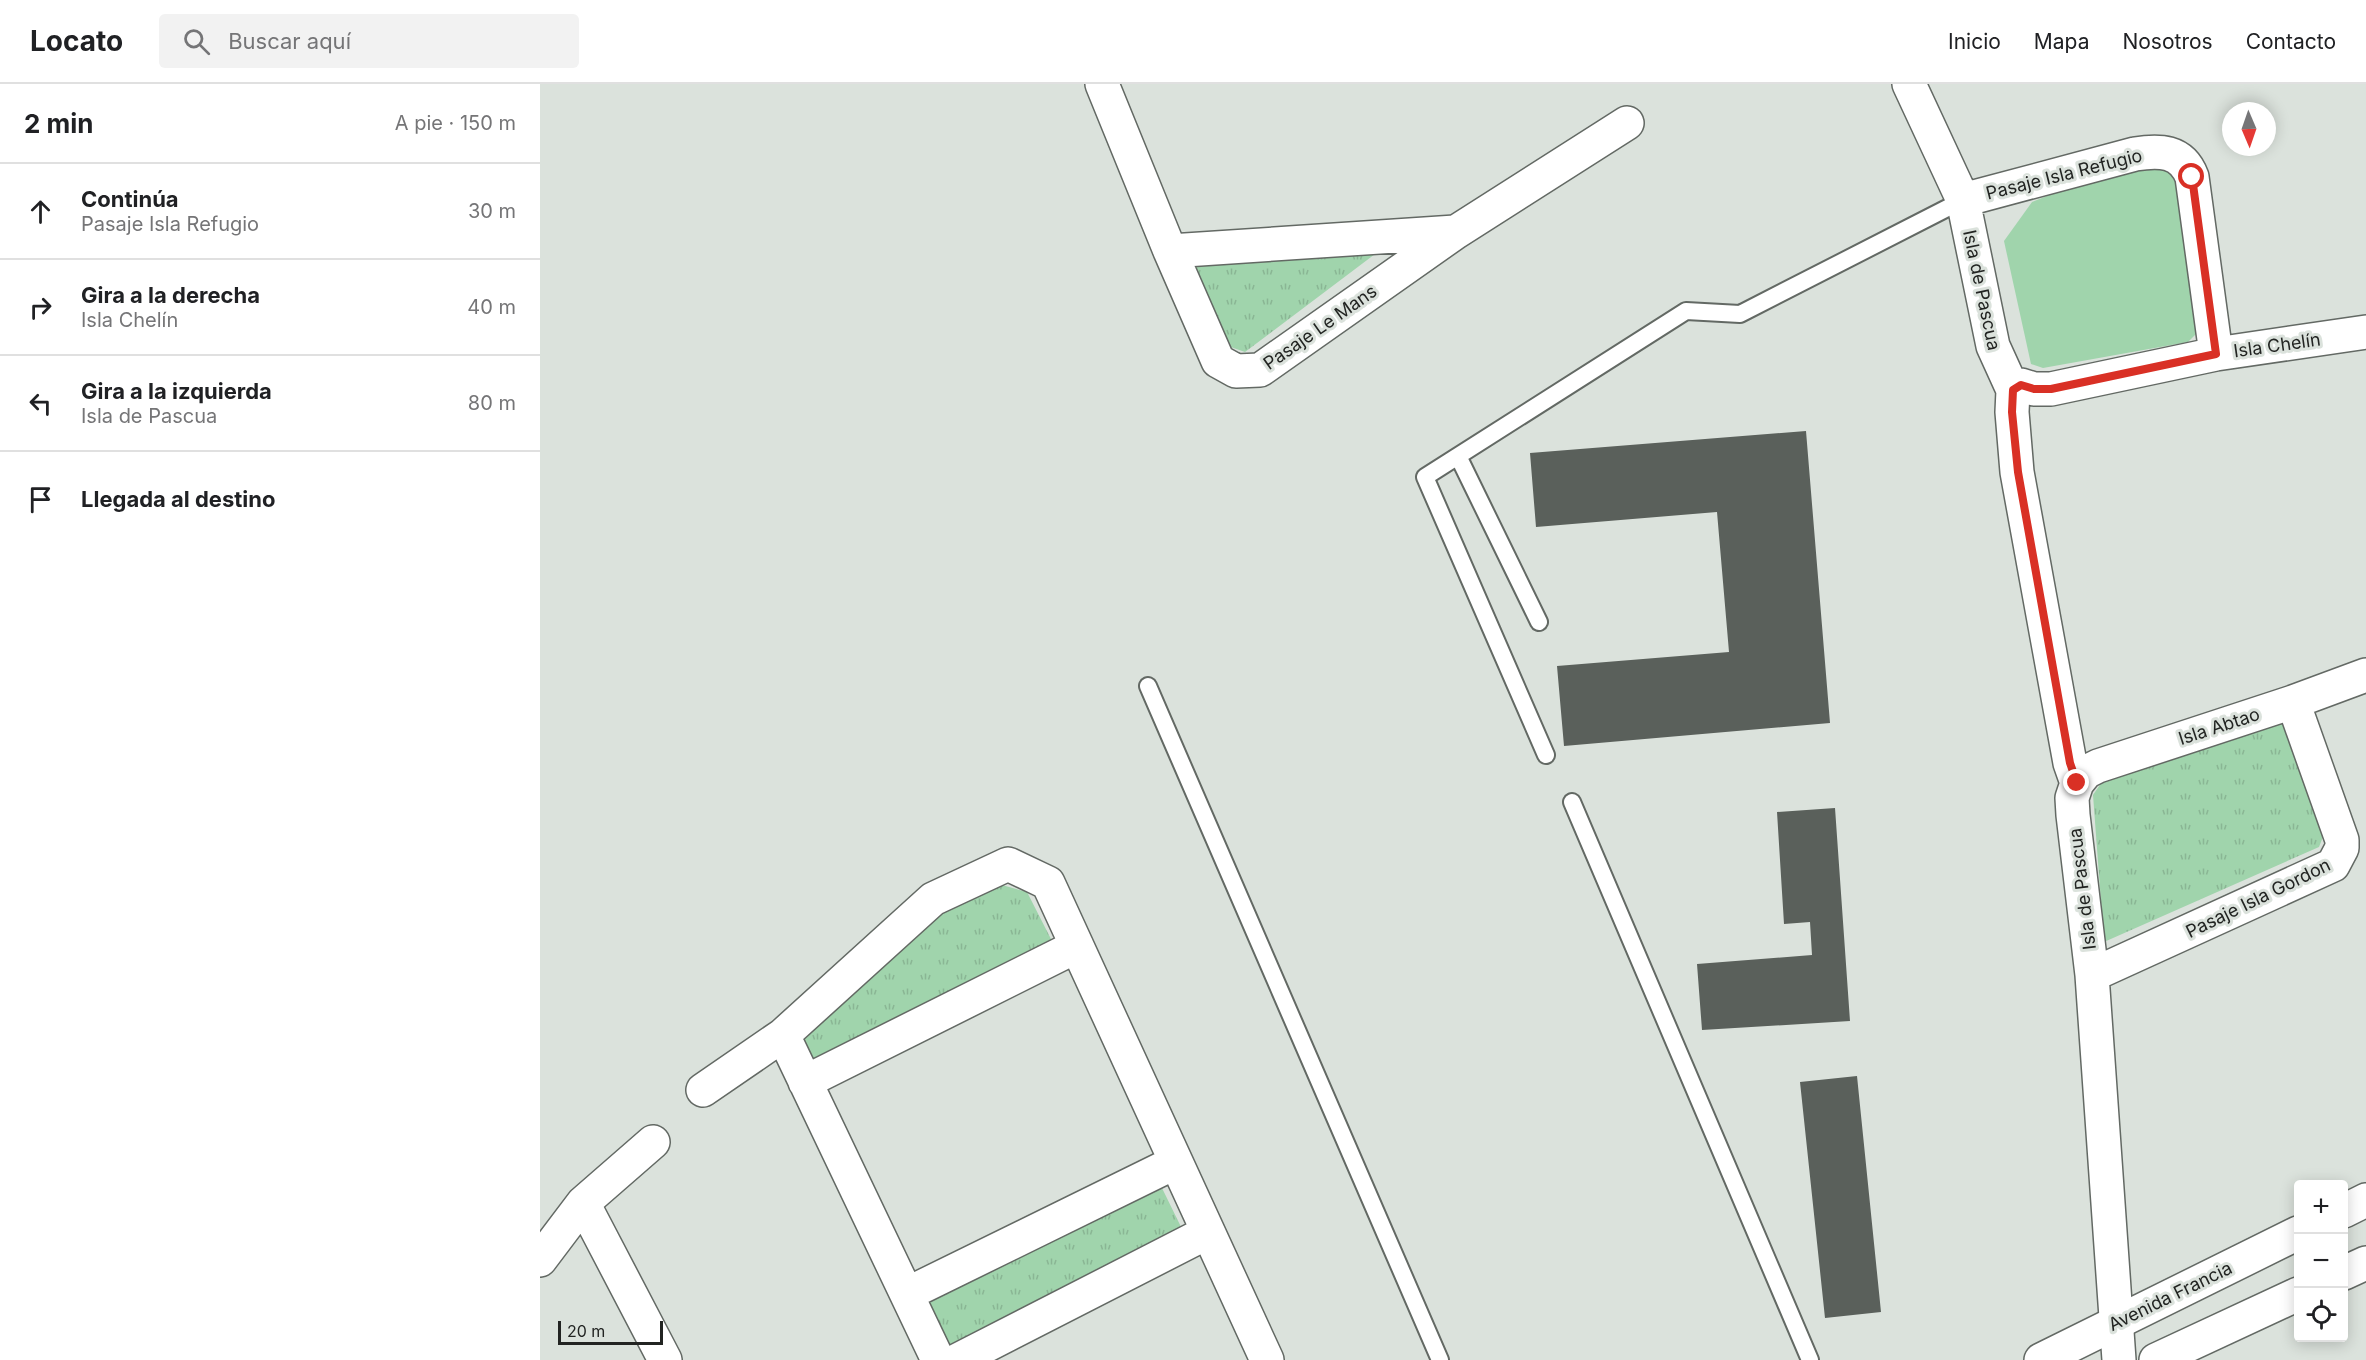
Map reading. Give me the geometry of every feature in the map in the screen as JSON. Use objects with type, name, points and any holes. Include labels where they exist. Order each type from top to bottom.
[{"type":"street","name":"Pasaje Le Mans","points":[[1102,84],[1218,361],[1236,371],[1260,370],[1456,232],[1627,123]]},
{"type":"street","name":"Isla de Pascua","points":[[1909,84],[1963,200],[1993,346],[2013,390],[2012,412],[2018,472],[2070,763],[2077,783],[2072,798],[2073,815],[2092,975],[2119,1360]]},
{"type":"street","name":"Pasaje Isla Refugio","points":[[1963,200],[2135,154],[2157,151],[2175,156],[2188,165],[2192,177],[2216,354]]},
{"type":"street","name":"Pasaje Le Mans","points":[[1170,251],[1456,232]]},
{"type":"street","name":"Isla Chelín","points":[[2013,390],[2021,385],[2034,389],[2051,389],[2216,354],[2366,332]]},
{"type":"street","name":"Isla Abtao","points":[[2077,783],[2086,772],[2098,766],[2293,702],[2366,675]]},
{"type":"street","name":"Pasaje Isla Gordon","points":[[2092,975],[2333,865],[2342,848],[2342,840],[2293,702]]},
{"type":"street","points":[[703,1090],[783,1035],[933,899],[1008,864],[1048,883],[1267,1360]]},
{"type":"street","points":[[805,1082],[1077,946]]},
{"type":"street","points":[[783,1035],[938,1360]]},
{"type":"street","points":[[540,1260],[583,1203],[652,1142]]},
{"type":"street","points":[[907,1294],[1176,1162]]},
{"type":"street","points":[[2348,1209],[2366,1200]]},
{"type":"street","points":[[583,1203],[665,1360]]},
{"type":"street","points":[[958,1360],[1208,1232]]},
{"type":"street","name":"Avenida Francia","points":[[2041,1360],[2296,1234]]},
{"type":"street","points":[[2348,1271],[2366,1263]]},
{"type":"street","points":[[2156,1360],[2294,1296]]},
{"type":"lane","points":[[1546,755],[1425,477],[1686,311],[1740,314],[1963,200]]},
{"type":"lane","points":[[1458,456],[1539,622]]},
{"type":"lane","points":[[1148,686],[1440,1360]]},
{"type":"lane","points":[[1572,802],[1810,1360]]},
{"type":"green space","points":[[2114,169],[2167,170],[2186,196],[2199,331],[2188,342],[2043,368],[2031,364],[2004,241],[2032,202]]},
{"type":"green space","points":[[1387,245],[1245,352],[1222,344],[1183,261]]},
{"type":"green space","points":[[2274,716],[2291,721],[2328,824],[2319,847],[2104,942],[2093,795],[2112,767]]},
{"type":"green space","points":[[1002,885],[1027,892],[1052,941],[810,1065],[804,1038],[940,911]]},
{"type":"green space","points":[[1161,1186],[1183,1231],[950,1345],[928,1299]]},
{"type":"building","points":[[1806,431],[1830,723],[1564,746],[1557,666],[1729,652],[1717,512],[1536,527],[1530,453]]},
{"type":"building","points":[[1835,808],[1850,1021],[1702,1030],[1697,964],[1812,955],[1810,922],[1784,924],[1777,812]]},
{"type":"building","points":[[1857,1076],[1881,1312],[1825,1318],[1800,1082]]},
{"type":"route","points":[[2077,783],[2070,763],[2018,472],[2012,412],[2013,390],[2021,385],[2034,389],[2051,389],[2216,354],[2192,177]]}]
